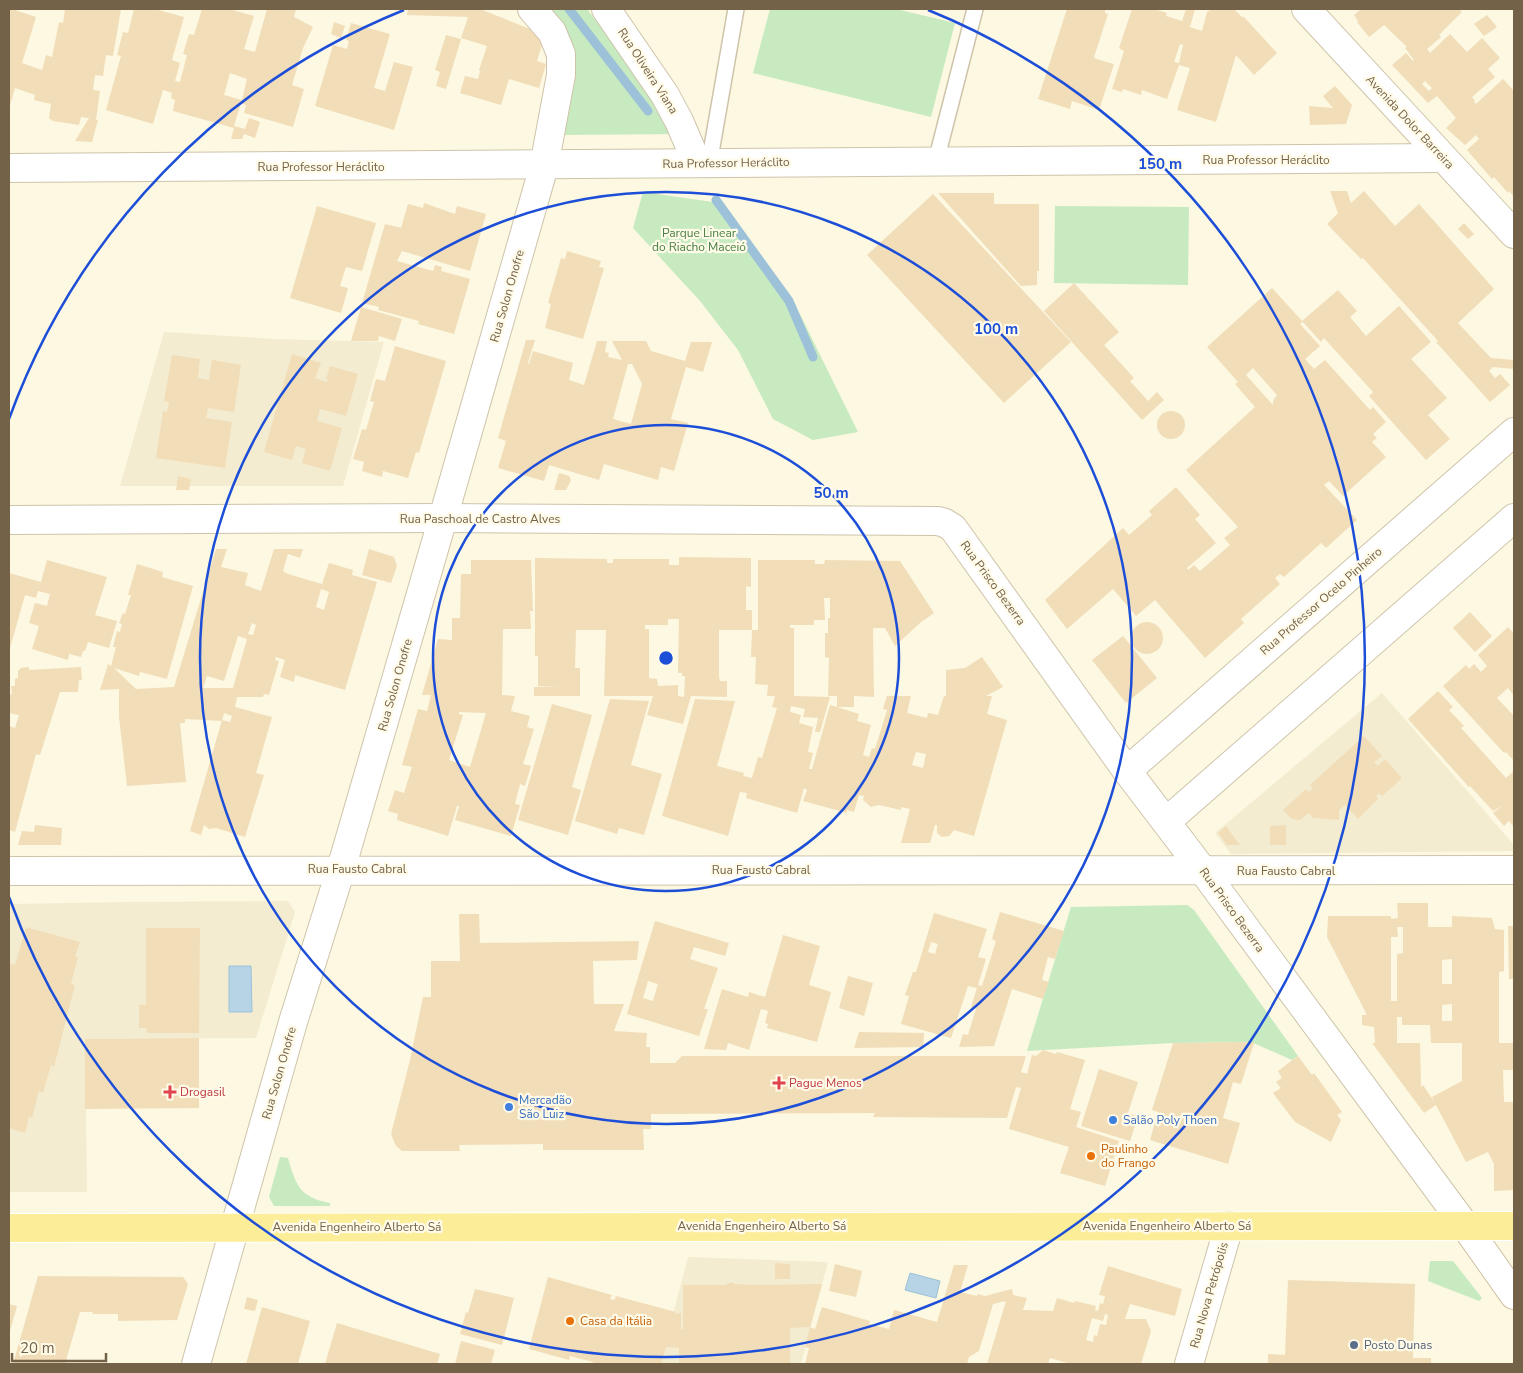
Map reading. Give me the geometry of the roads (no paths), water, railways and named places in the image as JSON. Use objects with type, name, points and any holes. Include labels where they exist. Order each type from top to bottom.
[{"type":"main road","name":"Avenida Engenheiro Alberto Sá","points":[[9,1228],[1514,1226]]},
{"type":"street","name":"Rua Solon Onofre","points":[[196,1364],[293,1022],[443,518],[544,166],[561,74],[561,54],[552,32],[532,9]]},
{"type":"street","name":"Rua Oliveira Viana","points":[[606,9],[665,95],[703,164]]},
{"type":"street","name":"Avenida Dolor Barreira","points":[[1306,9],[1514,234]]},
{"type":"street","name":"Rua Professor Heráclito","points":[[9,168],[544,166],[936,161],[1444,158]]},
{"type":"street","name":"Rua Professor Ocelo Pinheiro","points":[[1127,771],[1514,432]]},
{"type":"street","name":"Rua Paschoal de Castro Alves","points":[[9,520],[443,518],[938,521],[950,525]]},
{"type":"street","points":[[1167,822],[1514,518]]},
{"type":"street","name":"Rua Prisco Bezerra","points":[[950,525],[1127,771],[1204,872],[1514,1295]]},
{"type":"street","name":"Rua Fausto Cabral","points":[[9,871],[340,869],[1204,872],[1514,870]]},
{"type":"street","name":"Rua Nova Petrópolis","points":[[1189,1364],[1229,1226]]},
{"type":"lane","points":[[703,164],[736,9]]},
{"type":"lane","points":[[936,161],[975,9]]},
{"type":"water","points":[[229,966],[251,966],[252,1012],[229,1012]]},
{"type":"water","points":[[910,1273],[940,1281],[936,1298],[905,1290]]},
{"type":"waterway","points":[[569,9],[648,111]]},
{"type":"waterway","points":[[716,200],[789,301],[813,357]]},
{"type":"place","name":"Pague Menos","points":[[779,1083]]},
{"type":"place","name":"Drogasil","points":[[170,1092]]},
{"type":"place","name":"Mercadão São Luiz","points":[[509,1107]]},
{"type":"place","name":"Salão Poly Thoen","points":[[1113,1120]]},
{"type":"place","name":"Paulinho do Frango","points":[[1091,1156]]},
{"type":"place","name":"Casa da Itália","points":[[570,1321]]},
{"type":"place","name":"Posto Dunas","points":[[1354,1345]]},
{"type":"park label","name":"Parque Linear do Riacho Maceió","points":[[699,240]]}]
